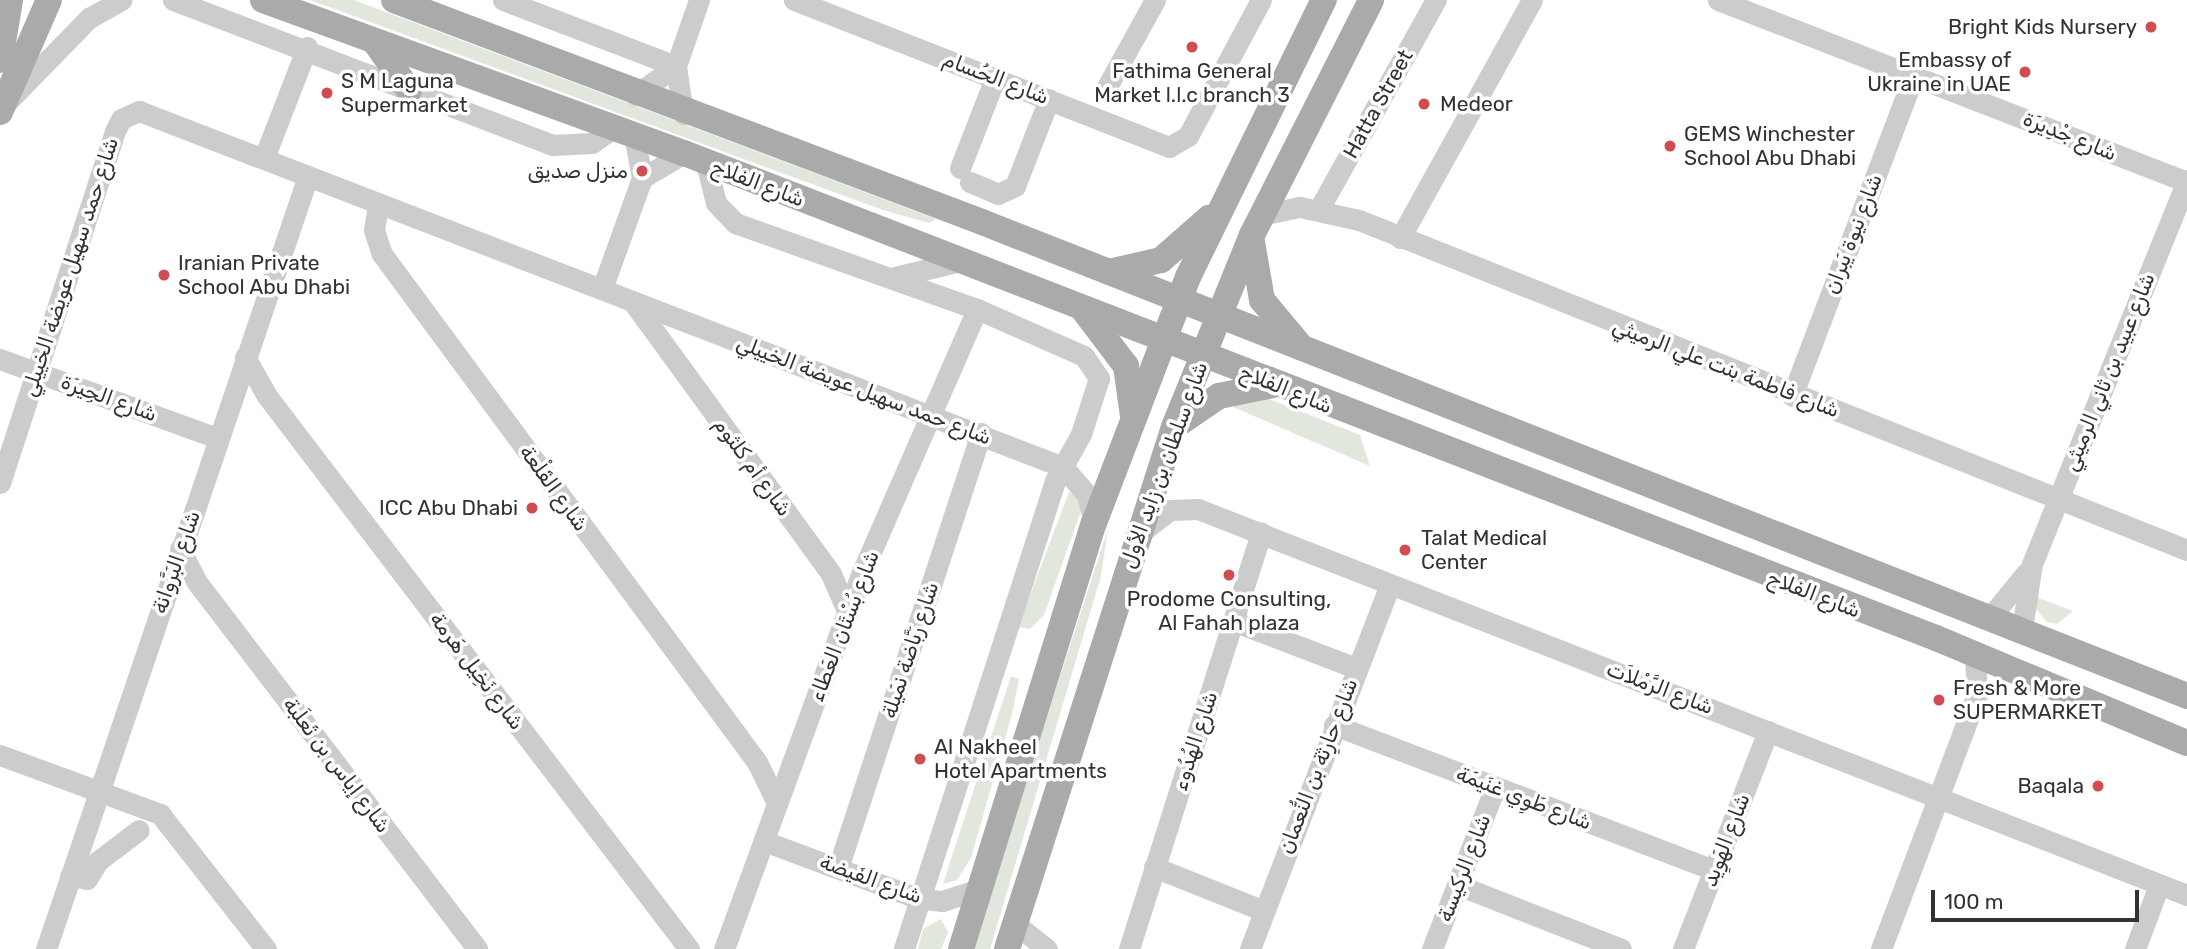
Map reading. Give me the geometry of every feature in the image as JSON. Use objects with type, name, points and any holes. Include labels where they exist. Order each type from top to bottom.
[{"type":"main road","points":[[0,60],[10,0]]},
{"type":"main road","points":[[1,110],[44,12],[67,0]]},
{"type":"main road","name":"شارع الفلاح","points":[[263,0],[695,158],[1975,655],[2187,743]]},
{"type":"main road","name":"شارع الفلاح","points":[[394,0],[683,114],[1106,272],[1314,358],[1991,616],[2187,696]]},
{"type":"main road","name":"شارع سلطان بن زايد الأول","points":[[961,949],[1094,523],[1179,302],[1219,209],[1324,0]]},
{"type":"main road","name":"شارع سلطان بن زايد الأول","points":[[1007,949],[1174,427],[1257,225],[1371,0]]},
{"type":"main road","points":[[374,41],[409,90]]},
{"type":"main road","points":[[1106,272],[1161,260],[1219,209]]},
{"type":"main road","points":[[1257,225],[1262,300],[1314,358]]},
{"type":"main road","points":[[1084,310],[1126,366],[1133,424]]},
{"type":"main road","points":[[1174,427],[1219,396],[1277,384]]},
{"type":"street","points":[[1,110],[89,18],[121,0]]},
{"type":"street","points":[[173,0],[307,47],[552,145],[592,143],[624,131],[642,177],[602,289]]},
{"type":"street","points":[[503,0],[676,66]]},
{"type":"street","points":[[683,114],[676,66],[699,0]]},
{"type":"street","name":"شارع الحُسام","points":[[794,0],[1049,99],[1161,147],[1176,145],[1191,130],[1261,0]]},
{"type":"street","points":[[1108,85],[1155,0]]},
{"type":"street","name":"Hatta Street","points":[[1319,209],[1436,0]]},
{"type":"street","points":[[1400,238],[1532,0]]},
{"type":"street","name":"شارع جْدِيرَة","points":[[1718,0],[1757,7],[1914,73],[2187,181]]},
{"type":"street","points":[[264,158],[307,47]]},
{"type":"street","points":[[635,95],[676,66]]},
{"type":"street","name":"شارع نيوة يَبران","points":[[1792,396],[1914,73]]},
{"type":"street","points":[[995,78],[965,175],[998,194],[1015,186],[1049,99]]},
{"type":"street","name":"شارع حمد سهيل عويضة الخييلي","points":[[0,482],[121,119],[145,112],[703,330],[936,414],[1063,467],[1087,495],[1094,523]]},
{"type":"street","points":[[642,177],[695,158],[716,203],[735,223],[895,277],[977,309],[1084,356],[1096,369],[1096,396],[1063,467],[917,898],[904,949]]},
{"type":"street","name":"شارع البَرَّوانة","points":[[47,948],[217,438],[308,176]]},
{"type":"street","name":"شارع عبيد بن ثاني الرميثي","points":[[2022,629],[2032,564],[2187,181]]},
{"type":"street","name":"شارع القَلْعة","points":[[378,205],[374,230],[382,254],[757,762],[777,803]]},
{"type":"street","name":"شارع فاطمة بنت علي الرميثي","points":[[1257,225],[1319,209],[1400,238],[1792,396],[2187,550]]},
{"type":"street","points":[[895,277],[960,261]]},
{"type":"street","name":"شارع أم كلثوم","points":[[634,302],[831,574],[848,613]]},
{"type":"street","name":"شارع بُسْتَان العَطاء","points":[[726,944],[863,570],[936,414],[977,309]]},
{"type":"street","points":[[676,360],[703,330]]},
{"type":"street","name":"شارع نَخِيل هَرمة","points":[[245,357],[267,396],[690,948]]},
{"type":"street","name":"شارع الجِيرَة","points":[[0,359],[217,438]]},
{"type":"street","points":[[234,389],[267,396]]},
{"type":"street","name":"شارع رَبَّاضة نمَيلة","points":[[838,868],[981,433]]},
{"type":"street","name":"شارع الرَّمْلاَت","points":[[1137,536],[1157,516],[1185,507],[1261,532],[1390,585],[2187,895]]},
{"type":"street","name":"شارع الهُدُوء","points":[[1129,949],[1261,532]]},
{"type":"street","name":"شارع إياس بن ثَعلَبة","points":[[180,549],[196,581],[477,949]]},
{"type":"street","name":"شارع عبيد بن ثاني الرميثي","points":[[1991,616],[2032,564]]},
{"type":"street","points":[[831,574],[863,570]]},
{"type":"street","points":[[169,580],[196,581]]},
{"type":"street","name":"شارع حارِثة بن النُّعمان","points":[[1250,949],[1390,585]]},
{"type":"street","points":[[1233,621],[1356,668]]},
{"type":"street","points":[[1881,949],[1977,695],[1975,655]]},
{"type":"street","points":[[1977,695],[2006,668]]},
{"type":"street","name":"شارع طَوِي غنَيمَة","points":[[1334,725],[1714,870]]},
{"type":"street","name":"شارع الهَوِيد","points":[[1684,949],[1768,731]]},
{"type":"street","points":[[0,755],[99,788],[169,821],[266,949]]},
{"type":"street","points":[[757,762],[791,767]]},
{"type":"street","name":"شارع الركيسة","points":[[1432,949],[1495,788]]},
{"type":"street","points":[[70,876],[87,879],[98,861],[139,830]]},
{"type":"street","name":"شارع الفَيضة","points":[[764,841],[917,898],[942,901],[980,889]]},
{"type":"street","points":[[1154,867],[1264,911]]},
{"type":"street","points":[[1458,885],[1621,949]]},
{"type":"street","points":[[2135,949],[2159,885]]},
{"type":"street","points":[[1014,923],[1041,948]]},
{"type":"street","points":[[709,949],[726,944]]},
{"type":"shaded area","points":[[310,0],[354,0],[936,219],[929,223],[883,210]]},
{"type":"shaded area","points":[[1254,393],[1360,435],[1370,466],[1233,407]]},
{"type":"shaded area","points":[[1069,492],[1080,496],[1081,511],[1044,615],[1030,629],[1018,627]]},
{"type":"shaded area","points":[[1108,529],[1101,576],[990,949],[971,949]]},
{"type":"shaded area","points":[[2036,597],[2073,611],[2057,624],[2047,622],[2036,609]]},
{"type":"shaded area","points":[[1011,676],[1019,679],[1012,714],[971,858],[957,880],[943,884]]},
{"type":"shaded area","points":[[941,919],[948,932],[941,949],[918,949],[923,929]]},
{"type":"place","name":"Bright Kids Nursery","points":[[2151,27]]},
{"type":"place","name":"Fathima General Market l.l.c branch 3","points":[[1192,47]]},
{"type":"place","name":"Embassy of Ukraine in UAE","points":[[2025,72]]},
{"type":"place","name":"S M Laguna Supermarket","points":[[327,93]]},
{"type":"place","name":"Medeor","points":[[1424,104]]},
{"type":"place","name":"GEMS Winchester School Abu Dhabi","points":[[1670,146]]},
{"type":"place","name":"منزل صديق","points":[[642,171]]},
{"type":"place","name":"Iranian Private School Abu Dhabi","points":[[164,275]]},
{"type":"place","name":"ICC Abu Dhabi","points":[[532,508]]},
{"type":"place","name":"Talat Medical Center","points":[[1405,550]]},
{"type":"place","name":"Prodome Consulting, Al Fahah plaza","points":[[1229,575]]},
{"type":"place","name":"Fresh & More SUPERMARKET","points":[[1939,700]]},
{"type":"place","name":"Al Nakheel Hotel Apartments","points":[[920,759]]},
{"type":"place","name":"Baqala","points":[[2098,786]]}]
